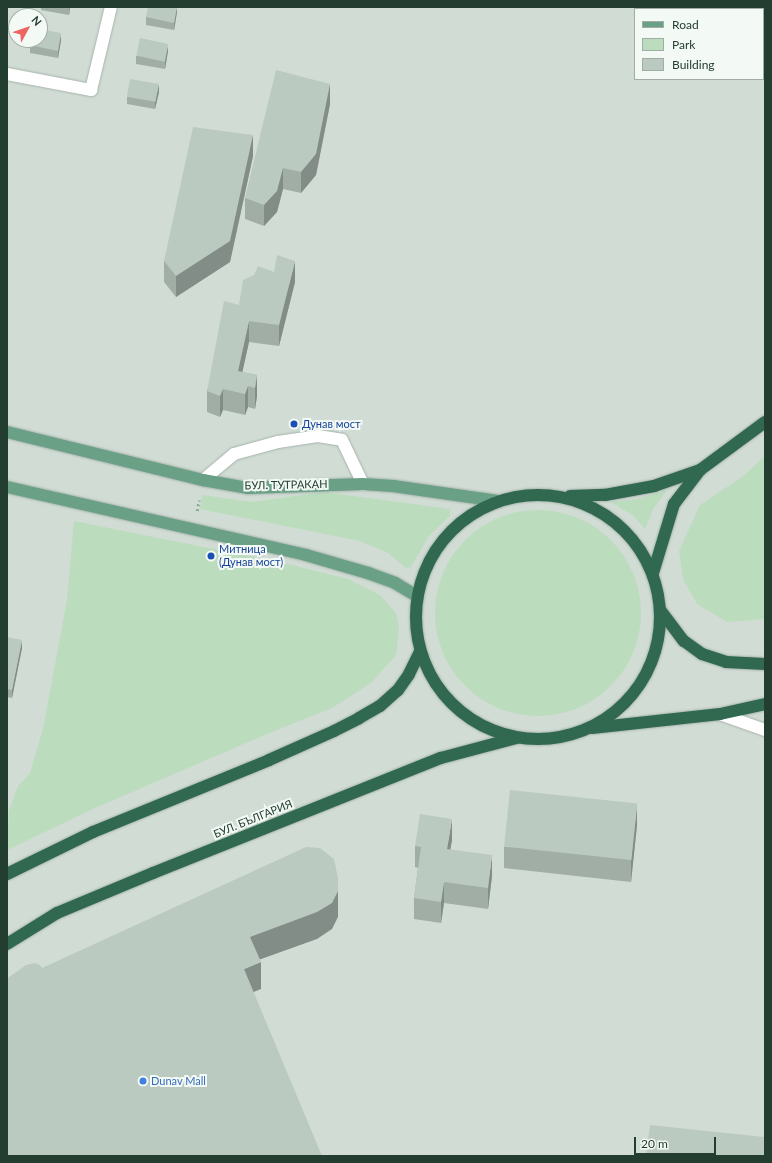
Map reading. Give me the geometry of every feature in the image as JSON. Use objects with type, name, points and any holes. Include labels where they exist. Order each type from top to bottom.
[{"type":"highway","points":[[652,573],[674,504],[700,470],[765,422]]},
{"type":"highway","points":[[700,470],[654,486],[605,495],[558,496],[528,494],[498,501],[469,515],[445,537],[427,565],[417,596],[416,624],[420,651],[434,682],[456,708],[484,727],[517,738],[536,740],[554,739],[590,728],[720,714],[765,704]]},
{"type":"highway","points":[[558,496],[588,505],[616,522],[637,545],[652,573],[661,611],[657,647],[644,680],[620,708],[590,728]]},
{"type":"highway","points":[[661,611],[684,640],[702,654],[726,662],[765,664]]},
{"type":"highway","points":[[7,874],[93,832],[269,760],[358,718],[380,706],[398,690],[420,651]]},
{"type":"highway","name":"БУЛ. БЪЛГАРИЯ","points":[[7,944],[57,913],[153,873],[441,758],[517,738]]},
{"type":"main road","name":"БУЛ. ТУТРАКАН","points":[[7,432],[203,480],[248,488],[363,484],[415,488],[498,501]]},
{"type":"main road","points":[[7,487],[306,555],[368,573],[395,583],[417,596]]},
{"type":"lane","points":[[7,74],[91,90],[111,7]]},
{"type":"lane","points":[[203,480],[234,454],[278,442],[318,436],[342,440],[363,484]]},
{"type":"lane","points":[[720,714],[765,730]]},
{"type":"path","points":[[194,530],[203,480]]},
{"type":"shaded area","points":[[7,7],[765,7],[765,1156],[7,1156]]},
{"type":"green space","points":[[765,456],[765,619],[727,622],[697,604],[683,579],[679,551],[700,505],[742,477]]},
{"type":"green space","points":[[667,490],[653,509],[645,529],[634,516],[611,502],[637,499]]},
{"type":"green space","points":[[324,492],[450,509],[450,516],[429,536],[411,567],[406,568],[388,553],[360,541],[200,509],[202,495],[252,502]]},
{"type":"green space","points":[[528,510],[548,510],[568,514],[587,522],[611,540],[629,564],[637,583],[641,603],[641,623],[637,643],[629,662],[611,686],[587,704],[568,712],[548,716],[528,716],[508,712],[489,704],[473,693],[458,678],[447,662],[439,643],[435,623],[435,603],[439,583],[447,564],[458,548],[473,533],[489,522],[508,514]]},
{"type":"green space","points":[[74,521],[283,563],[348,579],[380,595],[396,613],[399,629],[396,655],[371,683],[332,708],[267,734],[95,808],[7,850],[9,810],[18,786],[30,773],[43,729],[67,600]]},
{"type":"building","points":[[148,7],[177,7],[174,23],[146,17]]},
{"type":"building","points":[[48,31],[61,33],[58,51],[44,48],[48,48]]},
{"type":"building","points":[[140,38],[168,44],[165,62],[136,56]]},
{"type":"building","points":[[276,70],[330,84],[316,154],[301,172],[283,168],[277,191],[264,205],[245,198]]},
{"type":"building","points":[[130,79],[159,84],[155,102],[127,97]]},
{"type":"building","points":[[193,127],[253,135],[230,241],[176,276],[164,261]]},
{"type":"building","points":[[277,255],[295,261],[279,325],[249,321],[238,371],[257,375],[255,388],[248,386],[245,394],[223,389],[220,396],[207,391],[224,301],[239,305],[243,280],[254,275],[258,266],[274,272]]},
{"type":"building","points":[[7,637],[22,640],[12,690],[7,689]]},
{"type":"building","points":[[510,790],[637,803],[631,860],[504,847]]},
{"type":"building","points":[[420,814],[452,819],[447,849],[492,855],[488,888],[444,882],[441,902],[414,898],[421,847],[415,846]]},
{"type":"building","name":"Dunav Mall","points":[[306,847],[320,848],[334,859],[338,878],[338,891],[332,903],[317,912],[250,937],[261,962],[244,969],[322,1156],[7,1156],[7,981],[9,977],[26,965],[34,963],[40,965],[42,968]]},
{"type":"building","points":[[650,1125],[765,1137],[765,1156],[646,1156]]},
{"type":"place","name":"Дунав мост","points":[[294,424]]},
{"type":"place","name":"Митница (Дунав мост)","points":[[211,556]]},
{"type":"place","name":"Dunav Mall","points":[[143,1081]]}]
